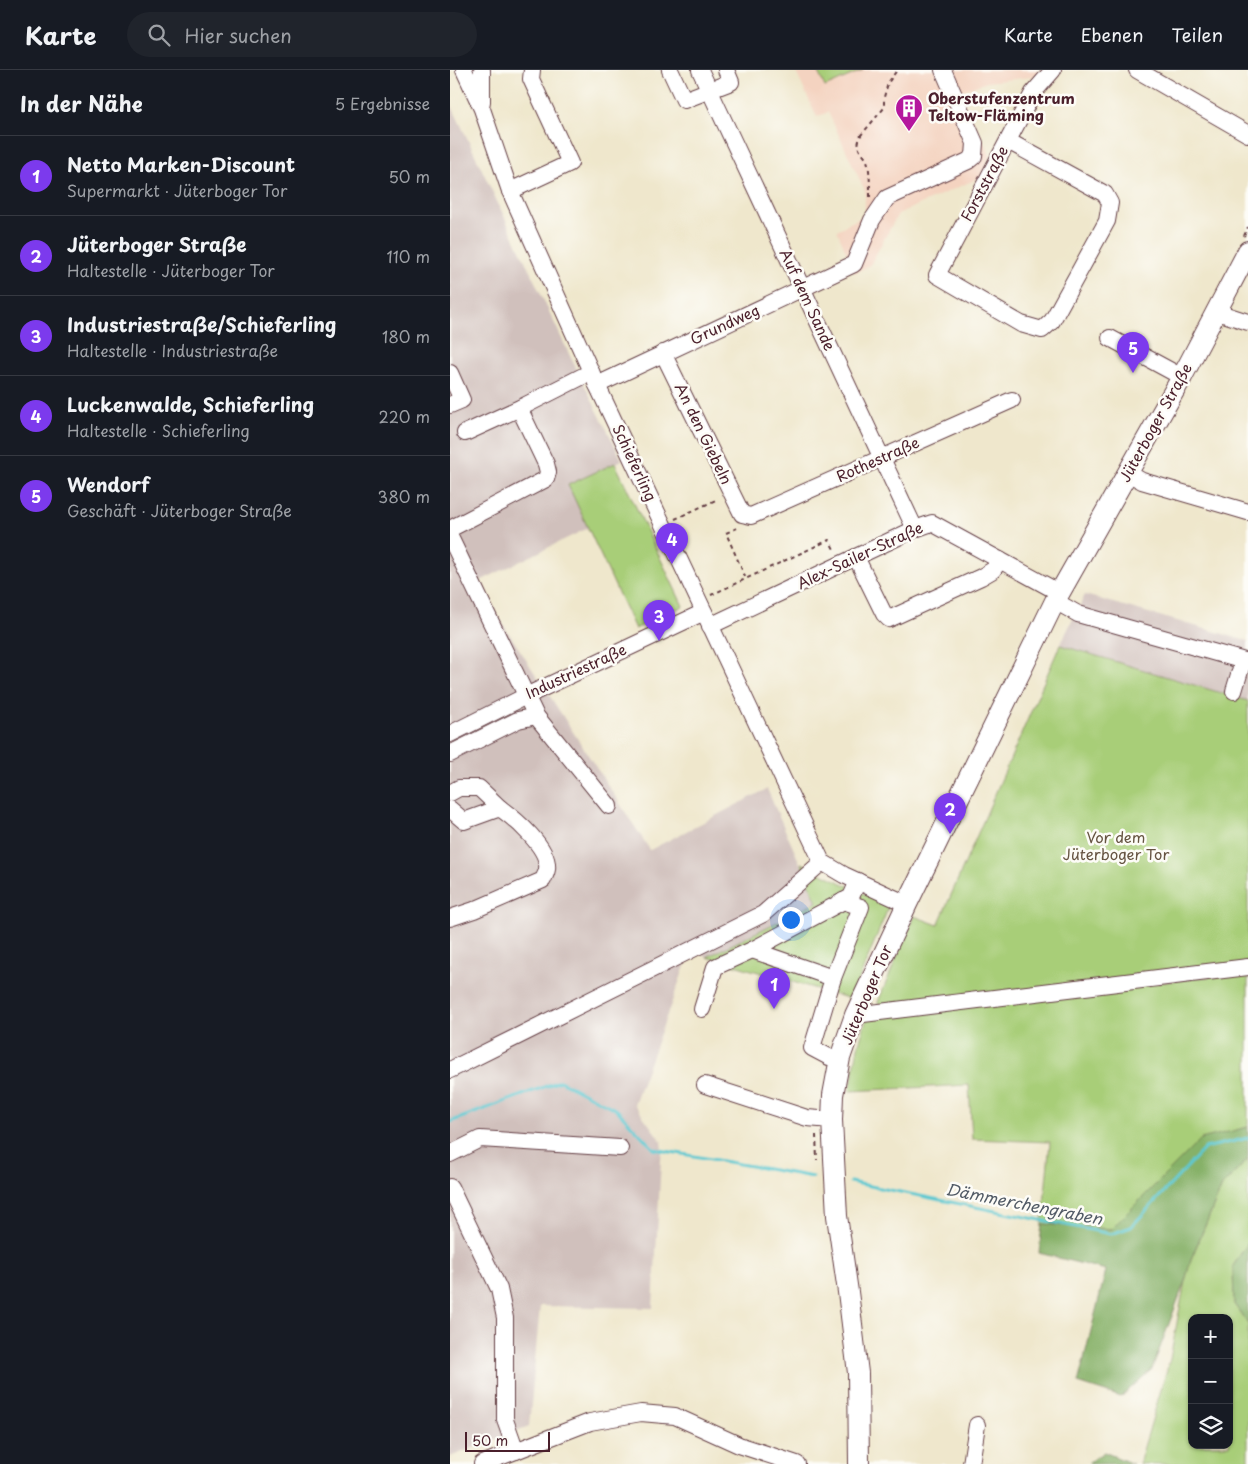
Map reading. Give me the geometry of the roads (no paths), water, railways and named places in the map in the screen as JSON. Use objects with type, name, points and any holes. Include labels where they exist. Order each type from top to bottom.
[{"type":"main road","name":"Jüterboger Straße","points":[[1057,597],[1217,312],[1245,246]]},
{"type":"main road","name":"Jüterboger Tor","points":[[859,1464],[858,1373],[824,1120],[833,1095],[840,1058],[855,1015],[1057,597]]},
{"type":"street","name":"Schieferling","points":[[464,70],[482,109],[510,191],[594,378],[822,862]]},
{"type":"street","name":"Schieferling","points":[[482,70],[482,109]]},
{"type":"street","points":[[510,191],[570,163],[531,79],[532,70]]},
{"type":"street","points":[[670,70],[684,100],[731,82],[726,70]]},
{"type":"street","name":"Auf dem Sande","points":[[700,70],[915,529]]},
{"type":"street","name":"Grundweg","points":[[465,433],[522,407],[663,353],[854,264],[872,220],[886,198],[968,161],[974,156],[975,143],[943,70]]},
{"type":"street","name":"Forststraße","points":[[1008,141],[1105,194],[1110,204],[1107,221],[1052,321],[1042,330],[1021,324],[937,275],[1033,93],[1054,70]]},
{"type":"street","points":[[1137,70],[1248,134]]},
{"type":"street","points":[[1217,312],[1248,322]]},
{"type":"street","points":[[1110,338],[1182,377]]},
{"type":"street","name":"An den Giebeln","points":[[663,353],[744,514]]},
{"type":"street","points":[[450,373],[462,400],[450,405]]},
{"type":"street","name":"Rothestraße","points":[[744,514],[751,516],[1012,400]]},
{"type":"street","points":[[450,529],[546,480],[548,472],[546,464],[522,414],[522,407]]},
{"type":"street","points":[[1128,473],[1142,481],[1248,512]]},
{"type":"street","name":"Alex-Sailer-Straße","points":[[704,613],[849,561],[915,529],[927,524],[936,524],[1000,560],[1057,597],[1078,614],[1245,661]]},
{"type":"street","points":[[450,537],[536,716],[609,806]]},
{"type":"street","points":[[849,561],[888,619],[981,577],[993,570],[1000,560]]},
{"type":"street","name":"Industriestraße","points":[[450,734],[526,696],[704,613]]},
{"type":"street","points":[[1234,690],[1245,661]]},
{"type":"street","points":[[450,754],[518,720],[536,716]]},
{"type":"street","points":[[450,793],[459,788],[478,788],[519,822],[541,848],[548,868],[543,880],[474,910],[450,918]]},
{"type":"street","points":[[450,809],[464,821],[500,808]]},
{"type":"street","points":[[450,1070],[763,914],[822,862],[907,904]]},
{"type":"street","points":[[702,1009],[715,968],[850,897],[858,881]]},
{"type":"street","points":[[840,1058],[829,1057],[812,1048],[832,978],[861,907],[843,901]]},
{"type":"street","points":[[752,950],[832,978]]},
{"type":"street","points":[[855,1015],[1248,967]]},
{"type":"street","points":[[704,1085],[806,1118],[824,1120]]},
{"type":"street","points":[[450,1154],[480,1138],[620,1148]]},
{"type":"street","points":[[450,1187],[499,1290],[505,1318],[505,1420],[516,1451]]},
{"type":"street","points":[[482,1464],[590,1422],[641,1413],[675,1416],[739,1444],[797,1464]]},
{"type":"street","points":[[971,1464],[977,1425]]},
{"type":"waterway","name":"Dämmerchengraben","points":[[450,1122],[560,1081],[617,1110],[654,1149],[813,1177]]},
{"type":"waterway","name":"Dämmerchengraben","points":[[850,1182],[1111,1234],[1131,1227],[1205,1148],[1248,1138]]},
{"type":"place","name":"Oberstufenzentrum Teltow-Fläming","points":[[909,132]]},
{"type":"place","name":"Wendorf","points":[[1133,373]]},
{"type":"place","name":"Luckenwalde, Schieferling","points":[[672,564]]},
{"type":"place","name":"Industriestraße/Schieferling","points":[[659,641]]},
{"type":"place","name":"Jüterboger Straße","points":[[950,834]]},
{"type":"place","name":"Netto Marken-Discount","points":[[774,1009]]},
{"type":"park label","name":"Vor dem Jüterboger Tor","points":[[1116,846]]}]
